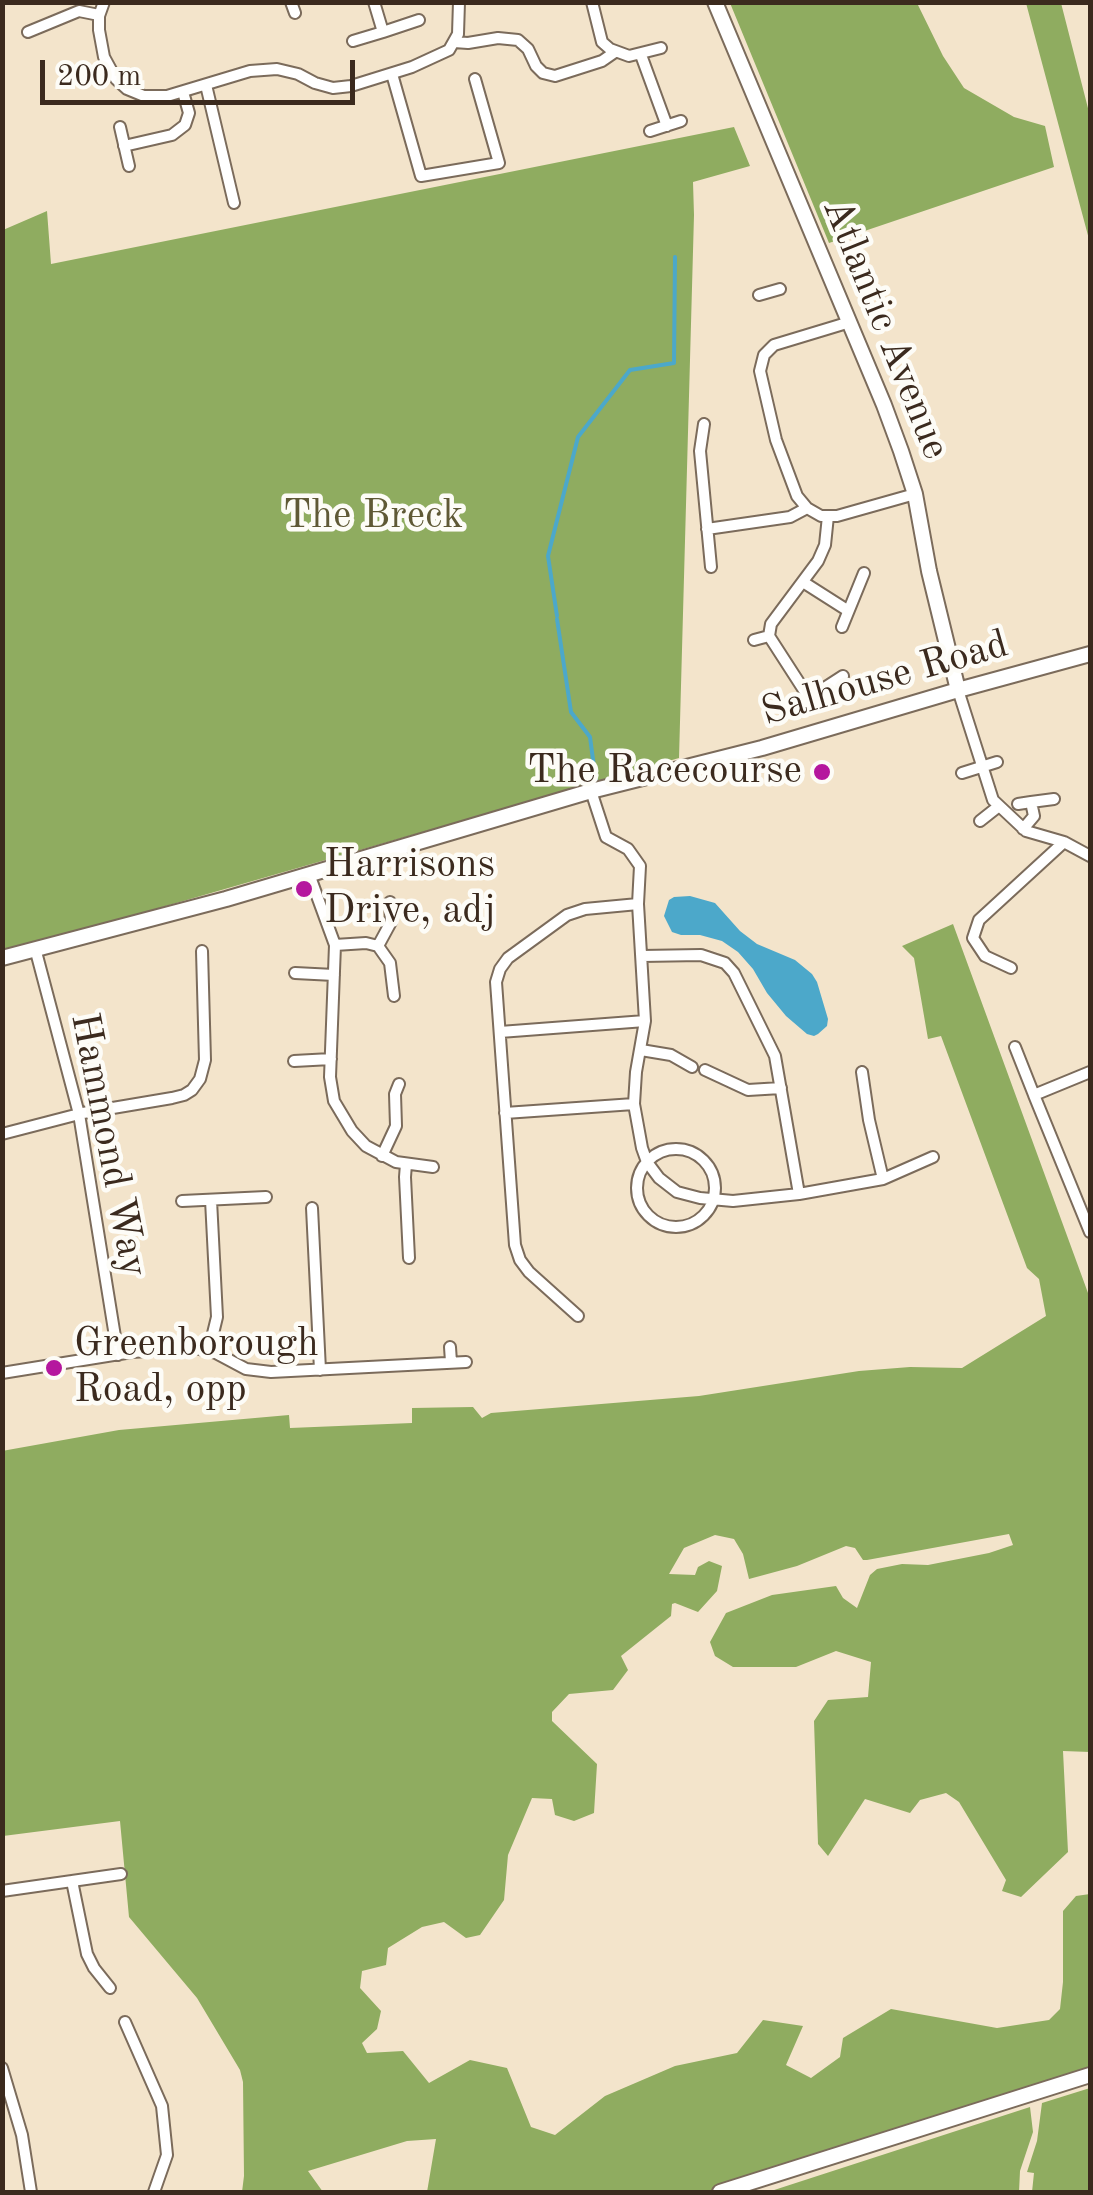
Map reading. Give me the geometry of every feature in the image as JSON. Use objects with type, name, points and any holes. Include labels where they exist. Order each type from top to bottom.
[{"type":"street","points":[[104,2],[99,30],[104,56],[116,79],[144,96],[167,96],[250,72],[277,69],[333,88],[352,86],[432,60],[449,50],[458,34],[459,2]]},
{"type":"street","points":[[374,2],[383,32]]},
{"type":"street","points":[[592,2],[602,42],[615,52],[629,56],[661,48]]},
{"type":"street","name":"Atlantic Avenue","points":[[715,2],[884,404],[915,494],[929,572],[958,690]]},
{"type":"street","points":[[28,32],[79,11],[100,14]]},
{"type":"street","points":[[352,41],[419,20]]},
{"type":"street","points":[[454,42],[518,40],[543,74],[555,76],[602,61],[615,52]]},
{"type":"street","points":[[641,54],[666,126]]},
{"type":"street","points":[[392,74],[421,176],[499,163],[475,79]]},
{"type":"street","points":[[206,85],[234,204]]},
{"type":"street","points":[[124,146],[172,134],[185,125],[189,113],[183,92]]},
{"type":"street","points":[[650,132],[681,121]]},
{"type":"street","points":[[120,127],[129,166]]},
{"type":"street","points":[[760,295],[780,288]]},
{"type":"street","points":[[850,322],[774,346],[764,354],[760,371],[776,440],[797,496],[820,516],[837,516],[915,494]]},
{"type":"street","points":[[704,424],[700,451],[711,568]]},
{"type":"street","points":[[707,529],[790,517],[807,508]]},
{"type":"street","points":[[809,698],[769,636],[771,624],[818,561],[825,545],[828,516]]},
{"type":"street","points":[[842,628],[864,573]]},
{"type":"street","points":[[803,582],[848,610]]},
{"type":"street","points":[[754,640],[769,636]]},
{"type":"street","name":"Salhouse Road","points":[[2,958],[226,899],[591,792],[762,748],[1090,654]]},
{"type":"street","points":[[794,708],[842,676]]},
{"type":"street","points":[[958,690],[993,800],[1023,828],[1090,856]]},
{"type":"street","points":[[962,773],[997,762]]},
{"type":"street","points":[[591,792],[606,837],[628,849],[640,866],[638,904],[646,1021],[634,1104],[647,1162],[660,1178],[676,1192],[734,1201],[883,1178],[933,1157]]},
{"type":"street","points":[[1018,804],[1054,800]]},
{"type":"street","points":[[1023,828],[1034,816],[1032,802]]},
{"type":"street","points":[[980,821],[999,806]]},
{"type":"street","points":[[1011,968],[985,956],[973,938],[979,920],[1064,842]]},
{"type":"street","points":[[308,874],[334,945],[334,1101],[366,1146],[382,1156],[433,1167]]},
{"type":"street","points":[[378,946],[391,922],[390,902]]},
{"type":"street","points":[[578,1316],[529,1272],[517,1253],[496,982],[508,958],[566,915],[638,904]]},
{"type":"street","points":[[334,945],[378,946],[390,963],[394,996]]},
{"type":"street","name":"Hammond Way","points":[[35,948],[79,1114],[118,1355]]},
{"type":"street","points":[[2,1134],[79,1114],[172,1098],[192,1090],[205,1060],[202,951]]},
{"type":"street","points":[[642,956],[709,956],[725,964],[740,984],[775,1056],[799,1194]]},
{"type":"street","points":[[187,968],[202,968]]},
{"type":"street","points":[[295,973],[334,975]]},
{"type":"street","points":[[500,1032],[646,1021]]},
{"type":"street","points":[[1014,1046],[1090,1232]]},
{"type":"street","points":[[641,1050],[671,1054],[692,1067]]},
{"type":"street","points":[[294,1061],[331,1059]]},
{"type":"street","points":[[705,1070],[748,1090],[781,1088]]},
{"type":"street","points":[[862,1072],[883,1178]]},
{"type":"street","points":[[1034,1095],[1090,1072]]},
{"type":"street","points":[[382,1156],[396,1126],[399,1084]]},
{"type":"street","points":[[505,1113],[634,1104]]},
{"type":"street","points":[[684,1150],[699,1156],[713,1176],[712,1200],[704,1214],[690,1224],[674,1226],[658,1222],[646,1212],[638,1198],[638,1182],[647,1162],[660,1152],[684,1150]]},
{"type":"street","points":[[410,1258],[404,1176],[418,1152]]},
{"type":"street","points":[[182,1200],[266,1197]]},
{"type":"street","points":[[208,1350],[217,1317],[211,1200]]},
{"type":"street","points":[[312,1208],[320,1370]]},
{"type":"street","points":[[450,1347],[451,1362]]},
{"type":"street","points":[[2,1373],[132,1352],[195,1348],[258,1371],[466,1362]]},
{"type":"street","points":[[2,1891],[122,1874]]},
{"type":"street","points":[[72,1881],[87,1954],[110,1988]]},
{"type":"street","points":[[125,2022],[162,2106],[167,2155],[154,2192]]},
{"type":"street","points":[[2,2068],[27,2159],[31,2192]]},
{"type":"street","points":[[720,2192],[1090,2076]]},
{"type":"green space","points":[[730,3],[917,3],[964,88],[1014,117],[1045,126],[1054,167],[829,243]]},
{"type":"green space","points":[[1026,3],[1061,3],[1090,116],[1090,243]]},
{"type":"green space","name":"The Breck","points":[[734,127],[750,166],[693,182],[679,758],[3,953],[3,230],[47,211],[51,264]]},
{"type":"green space","points":[[953,924],[1090,1293],[1090,1752],[1063,1751],[1068,1852],[1021,1897],[1002,1891],[1006,1880],[959,1802],[946,1793],[920,1800],[910,1813],[865,1799],[828,1856],[818,1844],[814,1721],[828,1700],[868,1697],[871,1662],[836,1651],[796,1667],[733,1667],[715,1656],[710,1642],[726,1613],[772,1595],[836,1586],[843,1598],[857,1608],[870,1575],[877,1569],[902,1564],[928,1565],[989,1553],[1013,1545],[1009,1534],[867,1560],[855,1548],[846,1546],[797,1566],[749,1579],[743,1554],[734,1539],[715,1535],[684,1548],[669,1574],[695,1575],[698,1567],[709,1561],[722,1566],[717,1591],[698,1612],[672,1604],[671,1616],[621,1656],[628,1670],[613,1690],[569,1694],[552,1712],[552,1721],[597,1764],[594,1813],[574,1821],[555,1815],[552,1799],[532,1798],[508,1855],[504,1900],[480,1935],[466,1938],[444,1922],[422,1927],[388,1948],[386,1965],[362,1971],[360,1988],[381,2011],[377,2029],[362,2043],[367,2053],[403,2051],[429,2083],[470,2060],[507,2068],[531,2127],[555,2135],[605,2096],[675,2066],[737,2053],[763,2020],[803,2026],[786,2065],[811,2078],[840,2057],[843,2038],[891,2009],[997,2028],[1049,2020],[1060,2009],[1063,1911],[1076,1896],[1090,1894],[1090,2069],[706,2192],[427,2192],[436,2139],[407,2141],[308,2171],[323,2192],[242,2192],[240,2070],[197,1998],[129,1917],[120,1821],[3,1836],[2,1451],[119,1430],[289,1415],[290,1428],[412,1423],[412,1408],[473,1407],[482,1418],[491,1413],[699,1396],[859,1371],[962,1368],[1046,1316],[1039,1279],[1027,1268],[941,1036],[928,1039],[914,958],[902,946]]},
{"type":"green space","points":[[1090,2088],[1090,2192],[1032,2192],[1034,2173],[1027,2172],[1037,2141],[1042,2103]]},
{"type":"green space","points":[[1030,2107],[1033,2132],[1020,2171],[1019,2192],[768,2192]]},
{"type":"water","points":[[690,896],[715,903],[757,944],[795,960],[812,974],[827,1026],[814,1036],[807,1034],[786,1016],[738,952],[722,941],[672,932],[664,916],[669,900]]},
{"type":"waterway","points":[[557,616],[548,556],[578,437],[630,370],[674,363],[675,257]]},
{"type":"waterway","points":[[557,619],[571,712],[590,737],[596,782]]},
{"type":"place","name":"The Racecourse","points":[[822,772]]},
{"type":"place","name":"Harrisons Drive, adj","points":[[304,889]]},
{"type":"place","name":"Greenborough Road, opp","points":[[54,1368]]}]
